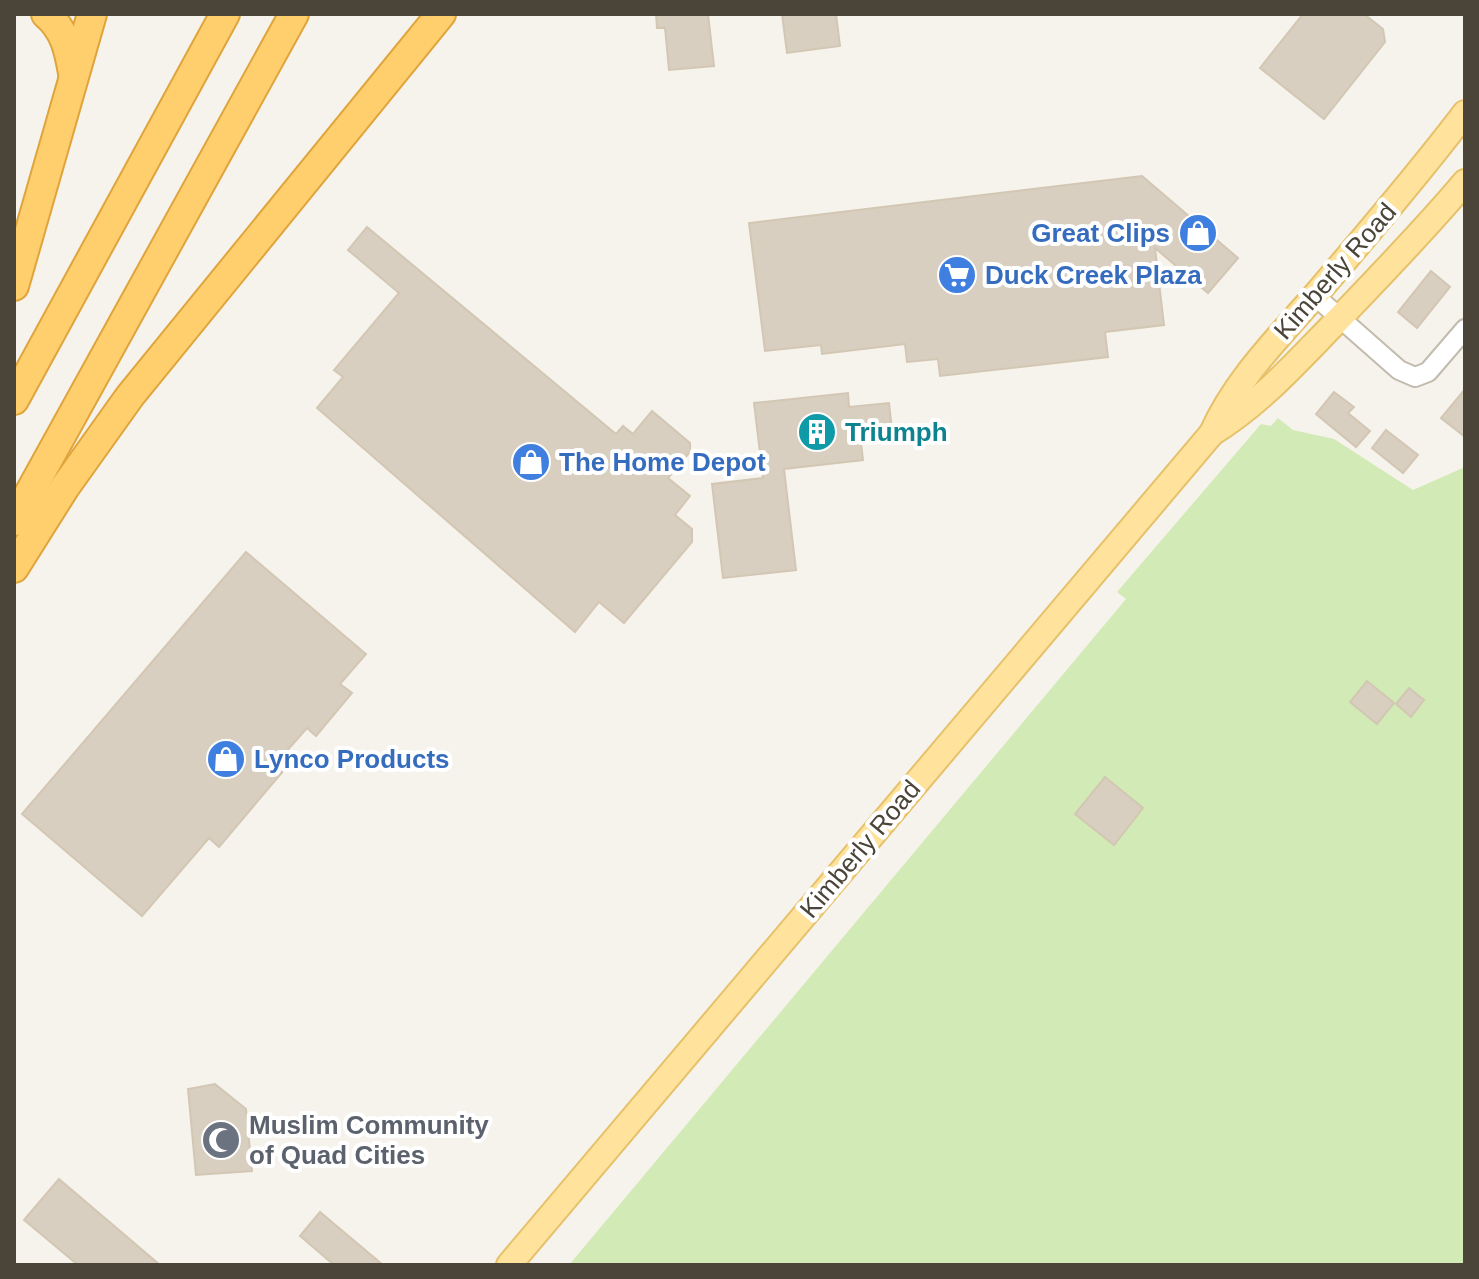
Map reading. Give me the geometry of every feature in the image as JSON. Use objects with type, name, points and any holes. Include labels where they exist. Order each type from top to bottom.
[{"type":"highway","points":[[46,14],[62,32],[69,48],[73,75]]},
{"type":"highway","points":[[14,286],[92,14]]},
{"type":"highway","points":[[14,400],[225,14]]},
{"type":"highway","points":[[14,521],[294,14]]},
{"type":"highway","points":[[14,568],[65,487],[130,396],[441,14]]},
{"type":"main road","name":"Kimberly Road","points":[[509,1265],[1212,433],[1225,403],[1284,328],[1414,179],[1465,113]]},
{"type":"main road","name":"Kimberly Road","points":[[1212,433],[1242,415],[1405,250],[1465,182]]},
{"type":"street","points":[[1315,296],[1399,370],[1415,377],[1428,372],[1465,329]]},
{"type":"green space","points":[[1278,418],[1293,430],[1334,439],[1413,490],[1465,467],[1465,1265],[569,1265],[1126,599],[1117,592],[1261,424],[1271,426]]},
{"type":"building","points":[[656,14],[708,14],[714,66],[669,70],[665,28],[657,28]]},
{"type":"building","points":[[782,14],[836,14],[840,46],[787,53]]},
{"type":"building","points":[[1303,14],[1364,14],[1383,29],[1385,42],[1324,119],[1260,68]]},
{"type":"building","name":"Duck Creek Plaza","points":[[1142,176],[1238,258],[1208,293],[1155,248],[1164,325],[1105,332],[1108,357],[940,376],[938,359],[907,362],[905,344],[822,354],[821,345],[765,351],[749,223]]},
{"type":"building","name":"The Home Depot","points":[[367,227],[616,434],[623,426],[633,434],[652,411],[690,443],[690,452],[668,478],[690,496],[675,515],[692,529],[692,542],[624,623],[599,602],[575,632],[317,408],[343,377],[334,370],[399,293],[348,250]]},
{"type":"building","points":[[1431,271],[1450,287],[1417,328],[1398,312]]},
{"type":"building","points":[[1465,389],[1465,437],[1441,418]]},
{"type":"building","points":[[1334,392],[1354,407],[1348,413],[1370,431],[1356,447],[1316,414]]},
{"type":"building","points":[[848,393],[849,407],[889,403],[892,430],[860,434],[863,460],[784,469],[796,570],[723,578],[712,484],[763,478],[754,403]]},
{"type":"building","points":[[1386,430],[1418,455],[1403,473],[1372,448]]},
{"type":"building","points":[[246,552],[366,654],[340,684],[352,693],[316,736],[307,728],[276,763],[284,770],[219,847],[209,838],[142,916],[22,814]]},
{"type":"building","points":[[1367,681],[1394,703],[1377,724],[1350,702]]},
{"type":"building","points":[[1409,688],[1424,700],[1411,717],[1396,704]]},
{"type":"building","points":[[1105,777],[1143,808],[1114,845],[1075,814]]},
{"type":"building","name":"Muslim Community of Quad Cities","points":[[215,1084],[246,1109],[252,1171],[196,1175],[188,1089]]},
{"type":"building","points":[[59,1179],[160,1265],[78,1265],[24,1220]]},
{"type":"building","points":[[320,1212],[383,1265],[334,1265],[300,1236]]},
{"type":"place","name":"Great Clips","points":[[1198,233]]},
{"type":"place","name":"Duck Creek Plaza","points":[[957,275]]},
{"type":"place","name":"Triumph","points":[[817,432]]},
{"type":"place","name":"The Home Depot","points":[[531,462]]},
{"type":"place","name":"Lynco Products","points":[[226,759]]},
{"type":"place","name":"Muslim Community of Quad Cities","points":[[221,1140]]}]
